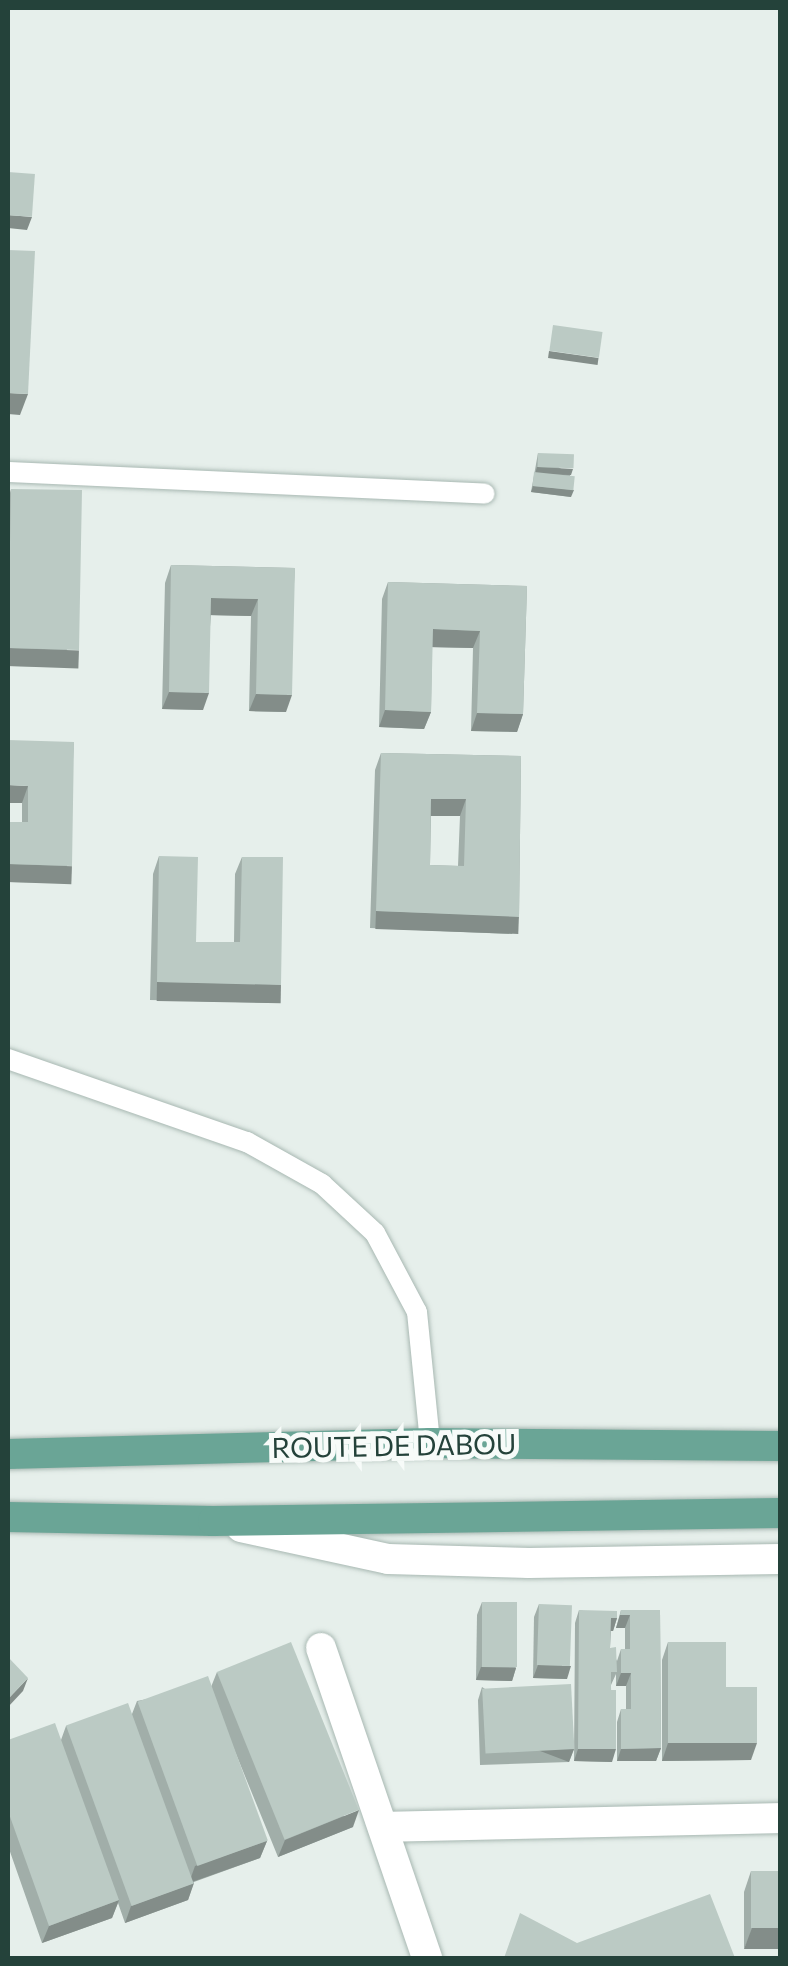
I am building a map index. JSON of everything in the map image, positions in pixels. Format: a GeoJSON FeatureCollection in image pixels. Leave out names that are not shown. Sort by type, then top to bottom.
{"type":"FeatureCollection","features":[{"type":"Feature","properties":{"kind":"main road","name":"ROUTE DE DABOU"},"geometry":{"type":"LineString","coordinates":[[8,1454],[430,1442],[780,1446]]}},
{"type":"Feature","properties":{"kind":"main road"},"geometry":{"type":"LineString","coordinates":[[8,1517],[213,1521],[780,1513]]}},
{"type":"Feature","properties":{"kind":"street"},"geometry":{"type":"LineString","coordinates":[[213,1521],[388,1558],[530,1563],[780,1559]]}},
{"type":"Feature","properties":{"kind":"street"},"geometry":{"type":"LineString","coordinates":[[322,1648],[427,1958]]}},
{"type":"Feature","properties":{"kind":"street"},"geometry":{"type":"LineString","coordinates":[[383,1827],[780,1818]]}},
{"type":"Feature","properties":{"kind":"lane"},"geometry":{"type":"LineString","coordinates":[[8,472],[484,494]]}},
{"type":"Feature","properties":{"kind":"lane"},"geometry":{"type":"LineString","coordinates":[[8,1059],[247,1142],[322,1184],[375,1233],[418,1312],[430,1442]]}},
{"type":"Feature","properties":{"kind":"building"},"geometry":{"type":"Polygon","coordinates":[[[8,172],[35,174],[32,217],[8,215],[8,172]]]}},
{"type":"Feature","properties":{"kind":"building"},"geometry":{"type":"Polygon","coordinates":[[[8,250],[35,251],[28,394],[8,393],[8,250]]]}},
{"type":"Feature","properties":{"kind":"building"},"geometry":{"type":"Polygon","coordinates":[[[553,325],[603,332],[599,358],[549,351],[553,325]]]}},
{"type":"Feature","properties":{"kind":"building"},"geometry":{"type":"Polygon","coordinates":[[[538,453],[574,454],[573,468],[538,467],[538,453]]]}},
{"type":"Feature","properties":{"kind":"building"},"geometry":{"type":"Polygon","coordinates":[[[534,472],[575,476],[573,490],[533,486],[534,472]]]}},
{"type":"Feature","properties":{"kind":"building"},"geometry":{"type":"Polygon","coordinates":[[[11,489],[82,490],[79,650],[8,648],[11,489]]]}},
{"type":"Feature","properties":{"kind":"building"},"geometry":{"type":"Polygon","coordinates":[[[171,565],[295,568],[292,695],[256,694],[258,599],[211,598],[209,693],[169,692],[171,565]]]}},
{"type":"Feature","properties":{"kind":"building"},"geometry":{"type":"Polygon","coordinates":[[[388,582],[527,586],[523,714],[477,713],[480,631],[433,629],[431,712],[385,710],[388,582]]]}},
{"type":"Feature","properties":{"kind":"building"},"geometry":{"type":"Polygon","coordinates":[[[8,740],[74,742],[72,866],[8,864],[8,822],[28,822],[28,786],[8,785],[8,740]]]}},
{"type":"Feature","properties":{"kind":"building"},"geometry":{"type":"Polygon","coordinates":[[[381,753],[521,756],[519,917],[376,911],[381,753]],[[431,799],[430,865],[464,866],[466,799],[431,799]]]}},
{"type":"Feature","properties":{"kind":"building"},"geometry":{"type":"Polygon","coordinates":[[[159,856],[198,857],[196,942],[240,942],[242,857],[283,857],[281,985],[157,982],[159,856]]]}},
{"type":"Feature","properties":{"kind":"building"},"geometry":{"type":"Polygon","coordinates":[[[482,1602],[517,1602],[517,1667],[482,1667],[482,1602]]]}},
{"type":"Feature","properties":{"kind":"building"},"geometry":{"type":"Polygon","coordinates":[[[539,1604],[572,1605],[570,1666],[537,1665],[539,1604]]]}},
{"type":"Feature","properties":{"kind":"building"},"geometry":{"type":"Polygon","coordinates":[[[579,1610],[617,1611],[617,1618],[611,1618],[610,1648],[616,1647],[617,1672],[611,1672],[611,1690],[616,1690],[616,1749],[578,1749],[579,1610]]]}},
{"type":"Feature","properties":{"kind":"building"},"geometry":{"type":"Polygon","coordinates":[[[621,1610],[660,1610],[661,1748],[621,1749],[621,1709],[631,1709],[631,1673],[621,1673],[621,1649],[630,1649],[630,1615],[620,1615],[621,1610]]]}},
{"type":"Feature","properties":{"kind":"building"},"geometry":{"type":"Polygon","coordinates":[[[291,1642],[359,1810],[285,1840],[217,1672],[291,1642]]]}},
{"type":"Feature","properties":{"kind":"building"},"geometry":{"type":"Polygon","coordinates":[[[668,1642],[726,1642],[726,1687],[757,1687],[757,1743],[668,1743],[668,1642]]]}},
{"type":"Feature","properties":{"kind":"building"},"geometry":{"type":"Polygon","coordinates":[[[8,1657],[28,1678],[8,1699],[8,1657]]]}},
{"type":"Feature","properties":{"kind":"building"},"geometry":{"type":"Polygon","coordinates":[[[208,1676],[268,1840],[197,1866],[138,1702],[208,1676]]]}},
{"type":"Feature","properties":{"kind":"building"},"geometry":{"type":"Polygon","coordinates":[[[571,1684],[574,1749],[486,1754],[482,1689],[571,1684]]]}},
{"type":"Feature","properties":{"kind":"building"},"geometry":{"type":"Polygon","coordinates":[[[128,1703],[194,1883],[132,1906],[66,1726],[128,1703]]]}},
{"type":"Feature","properties":{"kind":"building"},"geometry":{"type":"Polygon","coordinates":[[[55,1723],[119,1900],[49,1926],[8,1811],[8,1740],[55,1723]]]}},
{"type":"Feature","properties":{"kind":"building"},"geometry":{"type":"Polygon","coordinates":[[[751,1871],[780,1871],[780,1928],[751,1928],[751,1871]]]}},
{"type":"Feature","properties":{"kind":"building"},"geometry":{"type":"Polygon","coordinates":[[[710,1894],[735,1958],[504,1958],[520,1913],[577,1943],[710,1894]]]}}]}
